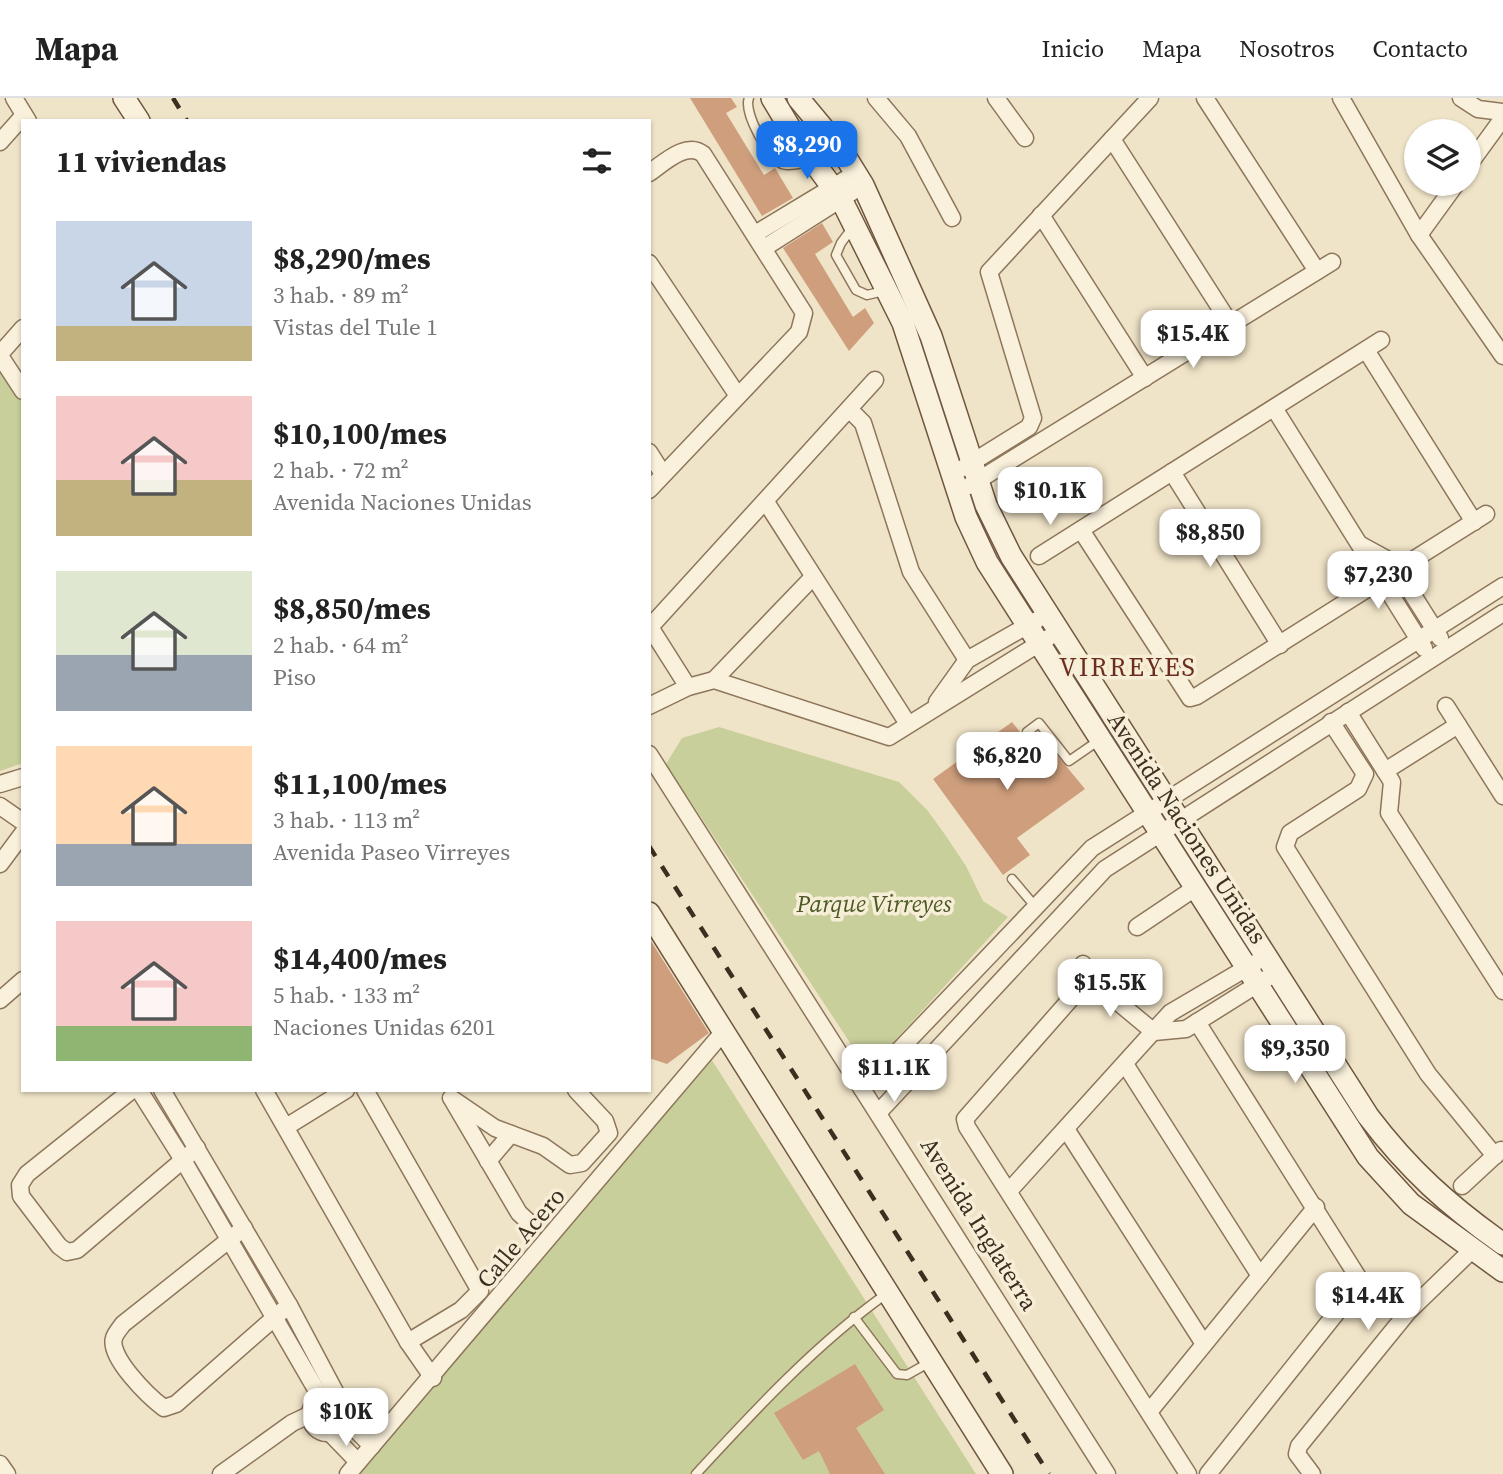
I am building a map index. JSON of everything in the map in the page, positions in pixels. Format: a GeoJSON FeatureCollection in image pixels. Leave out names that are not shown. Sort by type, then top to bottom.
{"type":"FeatureCollection","features":[{"type":"Feature","properties":{"kind":"street"},"geometry":{"type":"LineString","coordinates":[[14,98],[26,118]]}},
{"type":"Feature","properties":{"kind":"street"},"geometry":{"type":"LineString","coordinates":[[124,98],[125,119]]}},
{"type":"Feature","properties":{"kind":"street"},"geometry":{"type":"LineString","coordinates":[[124,98],[138,119]]}},
{"type":"Feature","properties":{"kind":"street","name":"Avenida Naciones Unidas"},"geometry":{"type":"LineString","coordinates":[[772,98],[796,138],[837,193],[887,290],[913,319],[955,483],[987,562],[1368,1157],[1430,1220],[1503,1271]]}},
{"type":"Feature","properties":{"kind":"street","name":"Avenida Naciones Unidas"},"geometry":{"type":"LineString","coordinates":[[797,98],[859,179],[976,473],[994,526],[1053,622],[1368,1116],[1395,1152],[1444,1201],[1503,1244]]}},
{"type":"Feature","properties":{"kind":"street"},"geometry":{"type":"LineString","coordinates":[[876,98],[908,136],[952,218]]}},
{"type":"Feature","properties":{"kind":"street"},"geometry":{"type":"LineString","coordinates":[[996,98],[1025,138]]}},
{"type":"Feature","properties":{"kind":"street"},"geometry":{"type":"LineString","coordinates":[[976,473],[1028,427],[1033,418],[989,272],[1150,98]]}},
{"type":"Feature","properties":{"kind":"street"},"geometry":{"type":"LineString","coordinates":[[1205,98],[1317,271]]}},
{"type":"Feature","properties":{"kind":"street"},"geometry":{"type":"LineString","coordinates":[[1341,98],[1419,235],[1500,344]]}},
{"type":"Feature","properties":{"kind":"street"},"geometry":{"type":"LineString","coordinates":[[1461,98],[1478,109],[1503,112]]}},
{"type":"Feature","properties":{"kind":"street"},"geometry":{"type":"LineString","coordinates":[[1481,148],[1503,118]]}},
{"type":"Feature","properties":{"kind":"street"},"geometry":{"type":"LineString","coordinates":[[0,142],[21,123]]}},
{"type":"Feature","properties":{"kind":"street"},"geometry":{"type":"LineString","coordinates":[[1112,139],[1231,325]]}},
{"type":"Feature","properties":{"kind":"street"},"geometry":{"type":"LineString","coordinates":[[651,172],[688,148],[696,148],[703,154],[804,313],[799,331],[651,488]]}},
{"type":"Feature","properties":{"kind":"street"},"geometry":{"type":"LineString","coordinates":[[759,241],[859,179]]}},
{"type":"Feature","properties":{"kind":"street"},"geometry":{"type":"LineString","coordinates":[[1419,235],[1447,196]]}},
{"type":"Feature","properties":{"kind":"street"},"geometry":{"type":"LineString","coordinates":[[1041,215],[1145,378]]}},
{"type":"Feature","properties":{"kind":"street"},"geometry":{"type":"LineString","coordinates":[[955,483],[1145,378],[1332,262]]}},
{"type":"Feature","properties":{"kind":"street"},"geometry":{"type":"LineString","coordinates":[[651,266],[738,396]]}},
{"type":"Feature","properties":{"kind":"street"},"geometry":{"type":"LineString","coordinates":[[21,330],[0,355],[21,388]]}},
{"type":"Feature","properties":{"kind":"street"},"geometry":{"type":"LineString","coordinates":[[1039,556],[1381,340]]}},
{"type":"Feature","properties":{"kind":"street"},"geometry":{"type":"LineString","coordinates":[[1081,530],[1190,698],[1198,696],[1382,582],[1480,518],[1366,350]]}},
{"type":"Feature","properties":{"kind":"street"},"geometry":{"type":"LineString","coordinates":[[651,626],[875,380]]}},
{"type":"Feature","properties":{"kind":"street"},"geometry":{"type":"LineString","coordinates":[[1273,408],[1432,659]]}},
{"type":"Feature","properties":{"kind":"street"},"geometry":{"type":"LineString","coordinates":[[849,409],[863,423],[911,572],[967,660]]}},
{"type":"Feature","properties":{"kind":"street"},"geometry":{"type":"LineString","coordinates":[[651,455],[663,474]]}},
{"type":"Feature","properties":{"kind":"street"},"geometry":{"type":"LineString","coordinates":[[1172,472],[1280,645]]}},
{"type":"Feature","properties":{"kind":"street"},"geometry":{"type":"LineString","coordinates":[[766,502],[908,724]]}},
{"type":"Feature","properties":{"kind":"street"},"geometry":{"type":"LineString","coordinates":[[1361,545],[1392,562],[1447,649]]}},
{"type":"Feature","properties":{"kind":"street"},"geometry":{"type":"LineString","coordinates":[[651,705],[688,687],[714,680],[813,577]]}},
{"type":"Feature","properties":{"kind":"street"},"geometry":{"type":"LineString","coordinates":[[862,1089],[1034,905],[1092,848],[1503,586]]}},
{"type":"Feature","properties":{"kind":"street"},"geometry":{"type":"LineString","coordinates":[[878,1113],[1088,884],[1159,832],[1503,613]]}},
{"type":"Feature","properties":{"kind":"street"},"geometry":{"type":"LineString","coordinates":[[714,680],[889,737],[1053,622]]}},
{"type":"Feature","properties":{"kind":"street"},"geometry":{"type":"LineString","coordinates":[[651,629],[688,687]]}},
{"type":"Feature","properties":{"kind":"street"},"geometry":{"type":"LineString","coordinates":[[931,710],[967,660],[1033,634]]}},
{"type":"Feature","properties":{"kind":"street"},"geometry":{"type":"LineString","coordinates":[[1446,706],[1503,796]]}},
{"type":"Feature","properties":{"kind":"street"},"geometry":{"type":"LineString","coordinates":[[1339,718],[1353,744],[1354,758],[1365,774],[1364,782],[1358,789],[1290,833],[1285,847],[1428,1074],[1499,1152],[1462,1186]]}},
{"type":"Feature","properties":{"kind":"street"},"geometry":{"type":"LineString","coordinates":[[1339,718],[1392,782],[1389,813],[1503,992]]}},
{"type":"Feature","properties":{"kind":"street"},"geometry":{"type":"LineString","coordinates":[[1385,771],[1458,725]]}},
{"type":"Feature","properties":{"kind":"street","name":"Avenida Inglaterra"},"geometry":{"type":"LineString","coordinates":[[651,757],[1107,1474]]}},
{"type":"Feature","properties":{"kind":"street"},"geometry":{"type":"LineString","coordinates":[[0,784],[21,777]]}},
{"type":"Feature","properties":{"kind":"street"},"geometry":{"type":"LineString","coordinates":[[0,806],[21,821]]}},
{"type":"Feature","properties":{"kind":"street"},"geometry":{"type":"LineString","coordinates":[[0,864],[21,836]]}},
{"type":"Feature","properties":{"kind":"street"},"geometry":{"type":"LineString","coordinates":[[1137,927],[1195,888]]}},
{"type":"Feature","properties":{"kind":"street"},"geometry":{"type":"LineString","coordinates":[[651,916],[1002,1474]]}},
{"type":"Feature","properties":{"kind":"street"},"geometry":{"type":"LineString","coordinates":[[989,953],[1009,971]]}},
{"type":"Feature","properties":{"kind":"street"},"geometry":{"type":"LineString","coordinates":[[1188,1474],[967,1127],[965,1119],[1086,971],[1154,1032],[1186,1029],[1271,964]]}},
{"type":"Feature","properties":{"kind":"street"},"geometry":{"type":"LineString","coordinates":[[1009,1191],[1170,1013],[1251,977]]}},
{"type":"Feature","properties":{"kind":"street"},"geometry":{"type":"LineString","coordinates":[[0,1000],[21,982]]}},
{"type":"Feature","properties":{"kind":"street"},"geometry":{"type":"LineString","coordinates":[[1197,1022],[1361,1282],[1208,1474]]}},
{"type":"Feature","properties":{"kind":"street","name":"Calle Acero"},"geometry":{"type":"LineString","coordinates":[[353,1468],[433,1378],[725,1030]]}},
{"type":"Feature","properties":{"kind":"street"},"geometry":{"type":"LineString","coordinates":[[1125,1065],[1260,1276]]}},
{"type":"Feature","properties":{"kind":"street"},"geometry":{"type":"LineString","coordinates":[[130,1092],[27,1174],[20,1185],[21,1196],[67,1252],[77,1250],[197,1148]]}},
{"type":"Feature","properties":{"kind":"street"},"geometry":{"type":"LineString","coordinates":[[140,1092],[183,1160],[321,1398]]}},
{"type":"Feature","properties":{"kind":"street"},"geometry":{"type":"LineString","coordinates":[[163,1092],[289,1305],[345,1409],[346,1420],[340,1429],[329,1432]]}},
{"type":"Feature","properties":{"kind":"street"},"geometry":{"type":"LineString","coordinates":[[265,1092],[408,1342],[433,1378]]}},
{"type":"Feature","properties":{"kind":"street"},"geometry":{"type":"LineString","coordinates":[[286,1127],[343,1092]]}},
{"type":"Feature","properties":{"kind":"street"},"geometry":{"type":"LineString","coordinates":[[366,1092],[480,1292],[461,1310],[408,1342]]}},
{"type":"Feature","properties":{"kind":"street"},"geometry":{"type":"LineString","coordinates":[[448,1094],[495,1128],[543,1146],[570,1165],[582,1163],[609,1133],[606,1121],[578,1092]]}},
{"type":"Feature","properties":{"kind":"street"},"geometry":{"type":"LineString","coordinates":[[448,1094],[519,1213],[534,1227]]}},
{"type":"Feature","properties":{"kind":"street"},"geometry":{"type":"LineString","coordinates":[[1066,1129],[1204,1345]]}},
{"type":"Feature","properties":{"kind":"street"},"geometry":{"type":"LineString","coordinates":[[488,1161],[512,1134]]}},
{"type":"Feature","properties":{"kind":"street"},"geometry":{"type":"LineString","coordinates":[[1430,1220],[1444,1201]]}},
{"type":"Feature","properties":{"kind":"street"},"geometry":{"type":"LineString","coordinates":[[1149,1412],[1316,1207]]}},
{"type":"Feature","properties":{"kind":"street"},"geometry":{"type":"LineString","coordinates":[[244,1228],[123,1324],[114,1338],[114,1353],[152,1399],[164,1408],[176,1404],[289,1305]]}},
{"type":"Feature","properties":{"kind":"street"},"geometry":{"type":"LineString","coordinates":[[1312,1474],[1297,1454],[1299,1446],[1408,1312],[1472,1250]]}},
{"type":"Feature","properties":{"kind":"street"},"geometry":{"type":"LineString","coordinates":[[340,1401],[331,1397],[321,1398],[313,1405],[311,1414],[316,1427],[329,1432],[353,1468]]}},
{"type":"Feature","properties":{"kind":"street"},"geometry":{"type":"LineString","coordinates":[[221,1474],[292,1423],[311,1414]]}},
{"type":"Feature","properties":{"kind":"street"},"geometry":{"type":"LineString","coordinates":[[346,1420],[372,1446]]}},
{"type":"Feature","properties":{"kind":"lane"},"geometry":{"type":"LineString","coordinates":[[750,98],[747,110],[752,123],[778,161],[786,165],[816,162]]}},
{"type":"Feature","properties":{"kind":"lane"},"geometry":{"type":"LineString","coordinates":[[855,225],[841,243],[836,255],[856,290],[867,295],[887,290]]}},
{"type":"Feature","properties":{"kind":"lane"},"geometry":{"type":"LineString","coordinates":[[1027,732],[1039,723],[1069,761],[1100,740]]}},
{"type":"Feature","properties":{"kind":"lane"},"geometry":{"type":"LineString","coordinates":[[1012,879],[1034,905]]}},
{"type":"Feature","properties":{"kind":"lane"},"geometry":{"type":"LineString","coordinates":[[696,1474],[762,1403],[854,1317],[889,1292]]}},
{"type":"Feature","properties":{"kind":"lane"},"geometry":{"type":"LineString","coordinates":[[854,1317],[897,1374],[907,1376],[933,1361]]}},
{"type":"Feature","properties":{"kind":"green space"},"geometry":{"type":"Polygon","coordinates":[[[0,372],[8,373],[21,389],[21,764],[0,771],[0,372]]]}},
{"type":"Feature","properties":{"kind":"green space","name":"Parque Virreyes"},"geometry":{"type":"Polygon","coordinates":[[[719,727],[899,782],[928,811],[946,836],[966,866],[983,901],[1008,917],[868,1070],[666,764],[682,738],[719,727]]]}},
{"type":"Feature","properties":{"kind":"green space"},"geometry":{"type":"Polygon","coordinates":[[[710,1057],[976,1474],[356,1474],[710,1057]]]}},
{"type":"Feature","properties":{"kind":"building"},"geometry":{"type":"Polygon","coordinates":[[[690,98],[731,98],[737,107],[726,113],[764,175],[775,168],[793,198],[762,216],[690,98]]]}},
{"type":"Feature","properties":{"kind":"building"},"geometry":{"type":"Polygon","coordinates":[[[822,223],[833,242],[815,254],[853,317],[865,308],[874,323],[849,351],[783,248],[822,223]]]}},
{"type":"Feature","properties":{"kind":"building"},"geometry":{"type":"Polygon","coordinates":[[[1012,722],[1032,747],[1043,738],[1085,789],[1017,838],[1030,855],[1003,875],[933,779],[1012,722]]]}},
{"type":"Feature","properties":{"kind":"building"},"geometry":{"type":"Polygon","coordinates":[[[651,941],[709,1033],[667,1064],[651,1059],[651,941]]]}},
{"type":"Feature","properties":{"kind":"building"},"geometry":{"type":"Polygon","coordinates":[[[855,1364],[884,1410],[856,1428],[885,1474],[830,1474],[819,1451],[803,1460],[774,1413],[855,1364]]]}},
{"type":"Feature","properties":{"kind":"railway"},"geometry":{"type":"LineString","coordinates":[[173,98],[186,119]]}},
{"type":"Feature","properties":{"kind":"railway"},"geometry":{"type":"LineString","coordinates":[[651,849],[1049,1474]]}},
{"type":"Feature","properties":{"kind":"district","name":"VIRREYES"},"geometry":{"type":"Point","coordinates":[1128,667]}}]}
